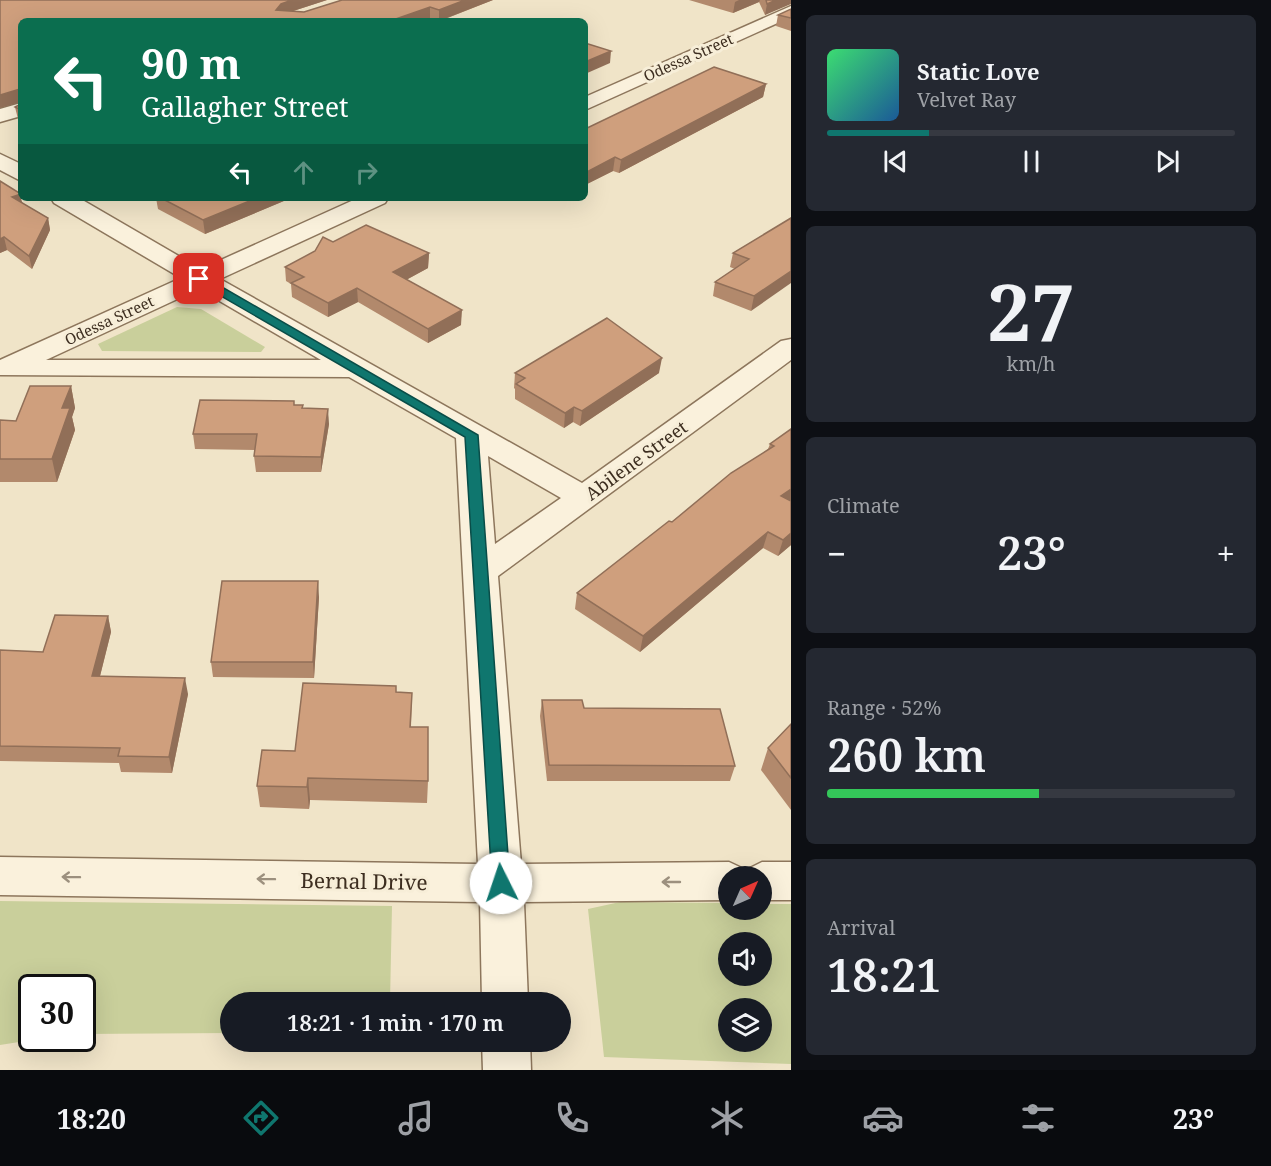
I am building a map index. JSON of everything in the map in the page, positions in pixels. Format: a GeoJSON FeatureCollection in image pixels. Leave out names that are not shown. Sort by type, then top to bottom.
{"type":"FeatureCollection","features":[{"type":"Feature","properties":{"kind":"street","name":"Odessa Street"},"geometry":{"type":"LineString","coordinates":[[588,103],[791,11]]}},
{"type":"Feature","properties":{"kind":"street"},"geometry":{"type":"LineString","coordinates":[[0,116],[18,110]]}},
{"type":"Feature","properties":{"kind":"street"},"geometry":{"type":"LineString","coordinates":[[0,161],[18,172]]}},
{"type":"Feature","properties":{"kind":"street"},"geometry":{"type":"LineString","coordinates":[[67,201],[355,369],[583,497]]}},
{"type":"Feature","properties":{"kind":"street","name":"Odessa Street"},"geometry":{"type":"LineString","coordinates":[[2,368],[370,201]]}},
{"type":"Feature","properties":{"kind":"street","name":"Abilene Street"},"geometry":{"type":"LineString","coordinates":[[480,572],[791,347]]}},
{"type":"Feature","properties":{"kind":"street","name":"Odessa Street"},"geometry":{"type":"LineString","coordinates":[[2,368],[355,369]]}},
{"type":"Feature","properties":{"kind":"street"},"geometry":{"type":"LineString","coordinates":[[471,435],[501,883],[505,992]]}},
{"type":"Feature","properties":{"kind":"street","name":"Bernal Drive"},"geometry":{"type":"LineString","coordinates":[[0,876],[501,883],[718,881]]}},
{"type":"Feature","properties":{"kind":"street"},"geometry":{"type":"LineString","coordinates":[[772,881],[791,881]]}},
{"type":"Feature","properties":{"kind":"street"},"geometry":{"type":"LineString","coordinates":[[506,1052],[507,1070]]}},
{"type":"Feature","properties":{"kind":"green space"},"geometry":{"type":"Polygon","coordinates":[[[177,307],[201,309],[265,347],[261,352],[102,351],[98,344],[177,307]]]}},
{"type":"Feature","properties":{"kind":"green space"},"geometry":{"type":"Polygon","coordinates":[[[0,901],[392,906],[390,992],[220,992],[220,1033],[96,1034],[96,974],[18,974],[18,1042],[0,1045],[0,901]]]}},
{"type":"Feature","properties":{"kind":"green space"},"geometry":{"type":"Polygon","coordinates":[[[620,902],[718,903],[718,920],[772,920],[772,904],[791,904],[791,1064],[604,1057],[588,909],[620,902]]]}},
{"type":"Feature","properties":{"kind":"building"},"geometry":{"type":"Polygon","coordinates":[[[0,0],[292,0],[281,4],[276,10],[304,12],[342,0],[465,0],[439,10],[430,7],[399,18],[18,18],[18,90],[0,95],[0,0]]]}},
{"type":"Feature","properties":{"kind":"building"},"geometry":{"type":"Polygon","coordinates":[[[791,9],[791,18],[778,15],[791,9]]]}},
{"type":"Feature","properties":{"kind":"building"},"geometry":{"type":"Polygon","coordinates":[[[588,44],[611,51],[588,61],[588,44]]]}},
{"type":"Feature","properties":{"kind":"building"},"geometry":{"type":"Polygon","coordinates":[[[714,67],[766,84],[621,160],[615,157],[588,171],[588,128],[714,67]]]}},
{"type":"Feature","properties":{"kind":"building"},"geometry":{"type":"Polygon","coordinates":[[[0,181],[18,192],[18,195],[12,197],[48,218],[29,256],[4,237],[0,239],[0,181]]]}},
{"type":"Feature","properties":{"kind":"building"},"geometry":{"type":"Polygon","coordinates":[[[167,201],[250,201],[203,220],[167,201]]]}},
{"type":"Feature","properties":{"kind":"building"},"geometry":{"type":"Polygon","coordinates":[[[791,218],[791,271],[754,296],[715,282],[749,259],[733,253],[791,218]]]}},
{"type":"Feature","properties":{"kind":"building"},"geometry":{"type":"Polygon","coordinates":[[[366,225],[429,253],[393,272],[462,310],[428,329],[357,288],[328,303],[291,283],[304,277],[285,267],[315,251],[323,237],[333,242],[366,225]]]}},
{"type":"Feature","properties":{"kind":"building"},"geometry":{"type":"Polygon","coordinates":[[[607,318],[662,358],[582,411],[574,407],[565,413],[516,384],[525,378],[515,373],[607,318]]]}},
{"type":"Feature","properties":{"kind":"building"},"geometry":{"type":"Polygon","coordinates":[[[30,386],[71,386],[62,408],[70,408],[52,459],[0,459],[0,420],[16,421],[30,386]]]}},
{"type":"Feature","properties":{"kind":"building"},"geometry":{"type":"Polygon","coordinates":[[[200,400],[294,401],[294,405],[303,405],[302,408],[328,409],[321,457],[254,456],[257,434],[193,434],[200,400]]]}},
{"type":"Feature","properties":{"kind":"building"},"geometry":{"type":"Polygon","coordinates":[[[791,429],[791,489],[781,496],[791,501],[791,533],[783,540],[768,532],[643,636],[577,593],[669,521],[672,522],[731,473],[774,446],[770,444],[791,429]]]}},
{"type":"Feature","properties":{"kind":"building"},"geometry":{"type":"Polygon","coordinates":[[[222,581],[318,581],[313,662],[211,662],[222,581]]]}},
{"type":"Feature","properties":{"kind":"building"},"geometry":{"type":"Polygon","coordinates":[[[55,615],[108,616],[92,676],[185,678],[169,757],[118,756],[120,748],[0,746],[0,650],[43,652],[55,615]]]}},
{"type":"Feature","properties":{"kind":"building"},"geometry":{"type":"Polygon","coordinates":[[[303,683],[396,686],[396,692],[412,693],[410,727],[428,727],[428,781],[308,778],[307,787],[257,786],[262,750],[295,751],[303,683]]]}},
{"type":"Feature","properties":{"kind":"building"},"geometry":{"type":"Polygon","coordinates":[[[542,700],[582,700],[584,708],[720,709],[735,766],[549,765],[542,700]]]}},
{"type":"Feature","properties":{"kind":"building"},"geometry":{"type":"Polygon","coordinates":[[[791,724],[791,778],[768,748],[791,724]]]}},
{"type":"Feature","properties":{"kind":"route"},"geometry":{"type":"LineString","coordinates":[[199,279],[471,435],[501,883]]}}]}
